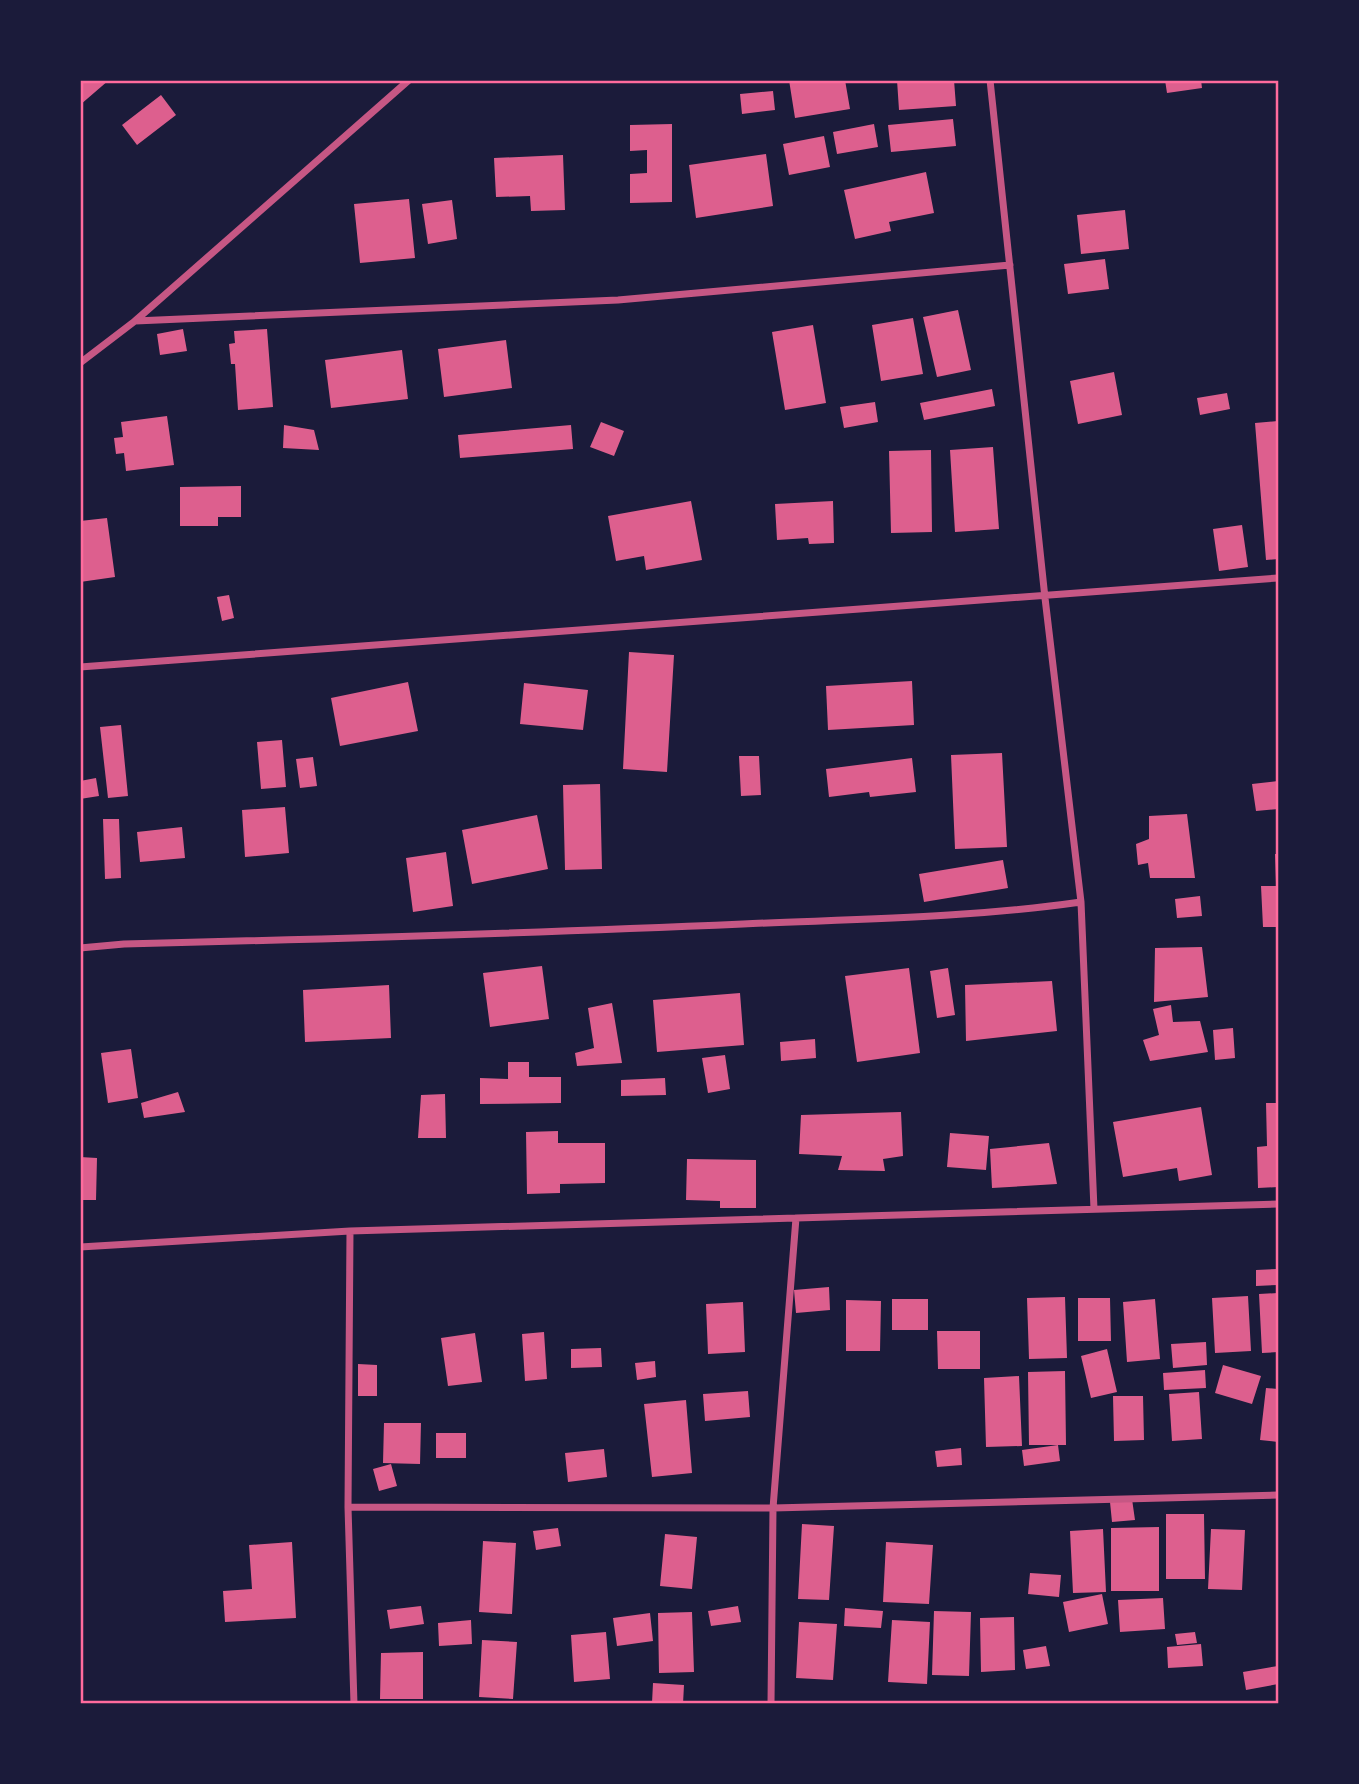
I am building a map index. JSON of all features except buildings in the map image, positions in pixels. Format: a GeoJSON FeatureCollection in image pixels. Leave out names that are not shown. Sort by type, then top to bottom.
{"type":"FeatureCollection","features":[{"type":"Feature","properties":{"kind":"street"},"geometry":{"type":"LineString","coordinates":[[80,363],[135,321],[409,80]]}},
{"type":"Feature","properties":{"kind":"street"},"geometry":{"type":"LineString","coordinates":[[990,80],[1045,598],[1081,902],[1094,1209]]}},
{"type":"Feature","properties":{"kind":"street"},"geometry":{"type":"LineString","coordinates":[[135,321],[618,300],[1010,265]]}},
{"type":"Feature","properties":{"kind":"street"},"geometry":{"type":"LineString","coordinates":[[80,667],[1279,579]]}},
{"type":"Feature","properties":{"kind":"street"},"geometry":{"type":"LineString","coordinates":[[80,948],[124,944],[767,923],[1026,910],[1081,902]]}},
{"type":"Feature","properties":{"kind":"street"},"geometry":{"type":"LineString","coordinates":[[80,1247],[350,1231],[1279,1204]]}},
{"type":"Feature","properties":{"kind":"street"},"geometry":{"type":"LineString","coordinates":[[771,1703],[773,1508],[796,1218]]}},
{"type":"Feature","properties":{"kind":"street"},"geometry":{"type":"LineString","coordinates":[[350,1231],[348,1507],[354,1703]]}},
{"type":"Feature","properties":{"kind":"street"},"geometry":{"type":"LineString","coordinates":[[348,1507],[773,1508],[1279,1495]]}}]}
